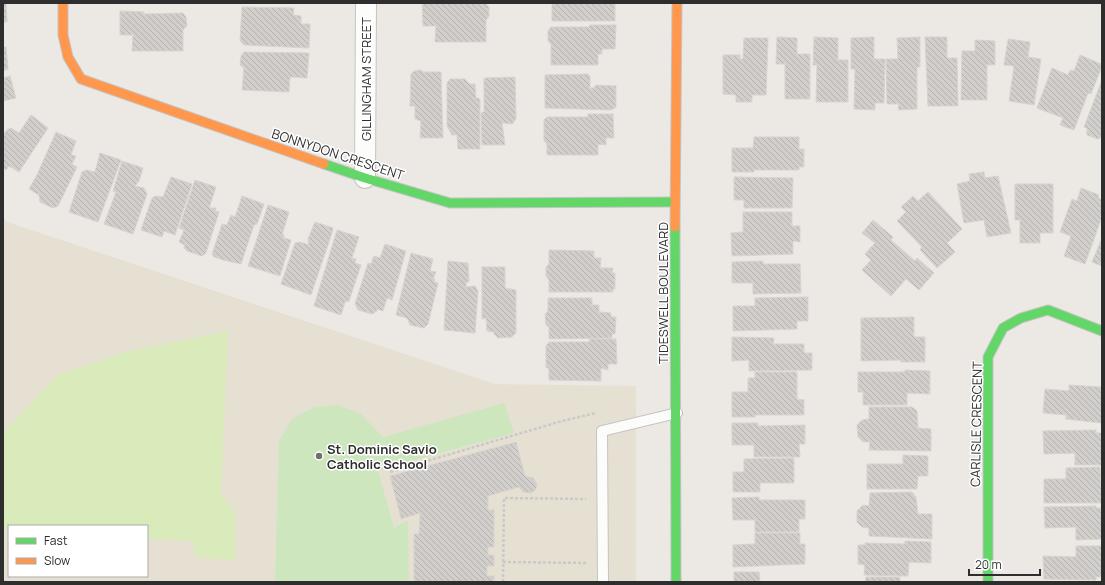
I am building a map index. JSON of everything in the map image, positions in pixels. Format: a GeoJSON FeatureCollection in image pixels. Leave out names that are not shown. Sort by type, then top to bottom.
{"type":"FeatureCollection","features":[{"type":"Feature","properties":{"kind":"street","name":"BONNYDON CRESCENT"},"geometry":{"type":"LineString","coordinates":[[63,3],[63,35],[68,57],[81,79],[365,178],[450,203],[675,202]]}},
{"type":"Feature","properties":{"kind":"street","name":"GILLINGHAM STREET"},"geometry":{"type":"LineString","coordinates":[[365,178],[366,3]]}},
{"type":"Feature","properties":{"kind":"street","name":"TIDESWELL BOULEVARD"},"geometry":{"type":"LineString","coordinates":[[676,582],[677,413],[675,202],[678,3]]}},
{"type":"Feature","properties":{"kind":"street","name":"CARLISLE CRESCENT"},"geometry":{"type":"LineString","coordinates":[[988,582],[988,357],[1003,328],[1021,318],[1048,310],[1102,331]]}},
{"type":"Feature","properties":{"kind":"lane"},"geometry":{"type":"LineString","coordinates":[[603,582],[602,431],[677,413]]}},
{"type":"Feature","properties":{"kind":"path"},"geometry":{"type":"LineString","coordinates":[[390,472],[562,421],[598,412]]}},
{"type":"Feature","properties":{"kind":"path"},"geometry":{"type":"LineString","coordinates":[[503,582],[504,498],[603,499]]}},
{"type":"Feature","properties":{"kind":"path"},"geometry":{"type":"LineString","coordinates":[[503,562],[603,564]]}},
{"type":"Feature","properties":{"kind":"shaded area","name":"St. Dominic Savio Catholic School"},"geometry":{"type":"Polygon","coordinates":[[[3,217],[7,222],[495,384],[636,386],[636,582],[3,582],[3,217]]]}},
{"type":"Feature","properties":{"kind":"green space"},"geometry":{"type":"Polygon","coordinates":[[[228,331],[221,494],[235,512],[235,560],[195,557],[193,541],[148,539],[148,525],[8,525],[8,530],[3,530],[3,433],[58,375],[125,352],[228,331]]]}},
{"type":"Feature","properties":{"kind":"green space"},"geometry":{"type":"Polygon","coordinates":[[[504,403],[514,433],[378,470],[394,528],[408,520],[409,582],[275,582],[279,441],[292,419],[314,407],[338,405],[361,414],[383,437],[504,403]]]}},
{"type":"Feature","properties":{"kind":"building"},"geometry":{"type":"Polygon","coordinates":[[[3,3],[6,3],[7,22],[3,22],[3,3]]]}},
{"type":"Feature","properties":{"kind":"building"},"geometry":{"type":"Polygon","coordinates":[[[422,3],[485,3],[489,7],[489,16],[486,20],[486,42],[435,42],[436,26],[423,26],[422,3]]]}},
{"type":"Feature","properties":{"kind":"building"},"geometry":{"type":"Polygon","coordinates":[[[552,3],[615,3],[615,21],[552,21],[552,3]]]}},
{"type":"Feature","properties":{"kind":"building"},"geometry":{"type":"Polygon","coordinates":[[[242,7],[294,8],[293,15],[301,16],[301,24],[310,24],[309,48],[244,45],[240,41],[242,7]]]}},
{"type":"Feature","properties":{"kind":"building"},"geometry":{"type":"Polygon","coordinates":[[[120,11],[144,12],[144,14],[183,13],[186,17],[187,26],[183,30],[183,51],[132,51],[133,35],[120,35],[120,11]]]}},
{"type":"Feature","properties":{"kind":"building"},"geometry":{"type":"Polygon","coordinates":[[[590,25],[616,25],[615,49],[602,49],[602,54],[598,54],[598,65],[551,65],[551,44],[548,41],[548,31],[551,27],[589,27],[590,25]]]}},
{"type":"Feature","properties":{"kind":"building"},"geometry":{"type":"Polygon","coordinates":[[[777,37],[797,38],[797,54],[810,54],[810,99],[785,99],[785,64],[776,64],[777,37]]]}},
{"type":"Feature","properties":{"kind":"building"},"geometry":{"type":"Polygon","coordinates":[[[814,37],[838,38],[838,60],[848,60],[848,102],[816,102],[817,65],[813,65],[814,37]]]}},
{"type":"Feature","properties":{"kind":"building"},"geometry":{"type":"Polygon","coordinates":[[[874,37],[874,59],[885,59],[884,103],[875,103],[875,110],[854,109],[855,69],[851,69],[851,38],[874,37]]]}},
{"type":"Feature","properties":{"kind":"building"},"geometry":{"type":"Polygon","coordinates":[[[920,37],[920,67],[917,67],[917,109],[898,110],[899,104],[887,104],[886,59],[898,59],[897,38],[920,37]]]}},
{"type":"Feature","properties":{"kind":"building"},"geometry":{"type":"Polygon","coordinates":[[[925,37],[947,37],[947,58],[957,58],[958,106],[928,106],[925,37]]]}},
{"type":"Feature","properties":{"kind":"building"},"geometry":{"type":"Polygon","coordinates":[[[744,38],[768,38],[766,95],[752,95],[752,102],[736,102],[736,95],[723,94],[723,55],[740,55],[740,59],[743,59],[744,38]]]}},
{"type":"Feature","properties":{"kind":"building"},"geometry":{"type":"Polygon","coordinates":[[[1008,39],[1030,42],[1028,57],[1041,59],[1034,105],[1009,101],[1014,66],[1004,65],[1008,39]]]}},
{"type":"Feature","properties":{"kind":"building"},"geometry":{"type":"Polygon","coordinates":[[[975,40],[995,41],[995,65],[987,65],[987,100],[961,100],[962,51],[975,51],[975,40]]]}},
{"type":"Feature","properties":{"kind":"building"},"geometry":{"type":"Polygon","coordinates":[[[3,47],[6,47],[8,69],[3,71],[3,47]]]}},
{"type":"Feature","properties":{"kind":"building"},"geometry":{"type":"Polygon","coordinates":[[[244,52],[309,53],[307,78],[290,77],[289,92],[242,90],[244,68],[240,65],[241,56],[244,52]]]}},
{"type":"Feature","properties":{"kind":"building"},"geometry":{"type":"Polygon","coordinates":[[[1080,55],[1101,64],[1102,66],[1091,94],[1088,93],[1074,130],[1060,125],[1063,118],[1037,108],[1052,68],[1068,75],[1070,70],[1074,71],[1080,55]]]}},
{"type":"Feature","properties":{"kind":"building"},"geometry":{"type":"Polygon","coordinates":[[[421,70],[423,72],[441,72],[443,138],[420,138],[421,121],[415,119],[415,106],[410,106],[411,74],[414,71],[421,70]]]}},
{"type":"Feature","properties":{"kind":"building"},"geometry":{"type":"Polygon","coordinates":[[[588,74],[590,76],[590,88],[594,88],[596,85],[616,86],[616,107],[611,110],[545,108],[545,75],[588,74]]]}},
{"type":"Feature","properties":{"kind":"building"},"geometry":{"type":"Polygon","coordinates":[[[10,76],[16,98],[3,101],[3,78],[10,76]]]}},
{"type":"Feature","properties":{"kind":"building"},"geometry":{"type":"Polygon","coordinates":[[[515,77],[516,119],[512,124],[502,123],[505,145],[482,145],[481,113],[484,112],[484,78],[515,77]]]}},
{"type":"Feature","properties":{"kind":"building"},"geometry":{"type":"Polygon","coordinates":[[[450,79],[465,79],[469,84],[475,84],[476,98],[480,99],[480,149],[458,149],[457,135],[452,135],[447,126],[447,83],[450,79]]]}},
{"type":"Feature","properties":{"kind":"building"},"geometry":{"type":"Polygon","coordinates":[[[1102,80],[1102,137],[1098,139],[1087,135],[1087,128],[1084,127],[1102,80]]]}},
{"type":"Feature","properties":{"kind":"building"},"geometry":{"type":"Polygon","coordinates":[[[588,114],[613,114],[614,138],[606,138],[606,145],[598,144],[598,155],[547,155],[547,144],[544,141],[544,120],[547,117],[588,117],[588,114]]]}},
{"type":"Feature","properties":{"kind":"building"},"geometry":{"type":"Polygon","coordinates":[[[31,115],[48,128],[19,172],[9,166],[6,170],[3,168],[3,135],[11,128],[19,133],[31,115]]]}},
{"type":"Feature","properties":{"kind":"building"},"geometry":{"type":"Polygon","coordinates":[[[56,132],[76,141],[71,155],[76,156],[72,164],[77,167],[58,206],[53,208],[40,202],[39,195],[29,189],[37,175],[56,132]]]}},
{"type":"Feature","properties":{"kind":"building"},"geometry":{"type":"Polygon","coordinates":[[[754,137],[799,137],[799,149],[804,149],[804,167],[799,167],[799,170],[754,170],[754,172],[732,172],[732,148],[753,148],[754,137]]]}},
{"type":"Feature","properties":{"kind":"building"},"geometry":{"type":"Polygon","coordinates":[[[100,153],[121,160],[98,222],[69,212],[82,172],[86,170],[95,172],[100,153]]]}},
{"type":"Feature","properties":{"kind":"building"},"geometry":{"type":"Polygon","coordinates":[[[122,161],[143,168],[139,181],[135,186],[144,188],[147,194],[133,234],[104,224],[116,192],[113,191],[122,161]]]}},
{"type":"Feature","properties":{"kind":"building"},"geometry":{"type":"Polygon","coordinates":[[[984,172],[985,178],[998,176],[1011,233],[987,237],[984,220],[964,223],[957,184],[970,181],[969,174],[984,172]]]}},
{"type":"Feature","properties":{"kind":"building"},"geometry":{"type":"Polygon","coordinates":[[[171,177],[192,184],[175,235],[164,231],[162,237],[141,230],[152,198],[156,196],[163,197],[171,177]]]}},
{"type":"Feature","properties":{"kind":"building"},"geometry":{"type":"Polygon","coordinates":[[[734,177],[793,178],[792,208],[744,208],[744,200],[734,200],[734,177]]]}},
{"type":"Feature","properties":{"kind":"building"},"geometry":{"type":"Polygon","coordinates":[[[195,180],[216,187],[209,208],[216,208],[215,211],[219,212],[206,253],[202,256],[187,251],[184,248],[185,245],[179,242],[184,230],[179,228],[195,180]]]}},
{"type":"Feature","properties":{"kind":"building"},"geometry":{"type":"Polygon","coordinates":[[[1015,184],[1053,184],[1053,233],[1040,233],[1040,243],[1020,243],[1020,220],[1015,220],[1015,184]]]}},
{"type":"Feature","properties":{"kind":"building"},"geometry":{"type":"Polygon","coordinates":[[[1081,188],[1099,195],[1098,198],[1102,200],[1102,217],[1085,264],[1064,256],[1071,236],[1060,232],[1072,199],[1077,201],[1081,188]]]}},
{"type":"Feature","properties":{"kind":"building"},"geometry":{"type":"Polygon","coordinates":[[[928,192],[962,229],[947,243],[955,252],[937,268],[920,250],[922,247],[897,221],[906,212],[901,207],[913,196],[918,201],[928,192]]]}},
{"type":"Feature","properties":{"kind":"building"},"geometry":{"type":"Polygon","coordinates":[[[242,196],[264,204],[257,224],[254,225],[241,264],[214,257],[212,254],[222,224],[227,225],[231,215],[235,217],[242,196]]]}},
{"type":"Feature","properties":{"kind":"building"},"geometry":{"type":"Polygon","coordinates":[[[268,205],[289,212],[282,235],[284,235],[284,238],[291,240],[280,276],[248,266],[268,205]]]}},
{"type":"Feature","properties":{"kind":"building"},"geometry":{"type":"Polygon","coordinates":[[[743,212],[792,212],[792,226],[800,226],[800,242],[793,241],[793,254],[732,256],[731,233],[743,232],[743,212]]]}},
{"type":"Feature","properties":{"kind":"building"},"geometry":{"type":"Polygon","coordinates":[[[873,220],[893,237],[891,240],[915,261],[917,258],[934,273],[919,290],[906,279],[891,296],[862,270],[871,260],[865,254],[875,243],[862,233],[873,220]]]}},
{"type":"Feature","properties":{"kind":"building"},"geometry":{"type":"Polygon","coordinates":[[[315,222],[333,228],[311,295],[281,284],[295,243],[300,242],[309,245],[308,239],[315,222]]]}},
{"type":"Feature","properties":{"kind":"building"},"geometry":{"type":"Polygon","coordinates":[[[337,230],[359,237],[352,258],[356,259],[355,263],[361,265],[349,301],[345,302],[341,315],[314,306],[337,230]]]}},
{"type":"Feature","properties":{"kind":"building"},"geometry":{"type":"Polygon","coordinates":[[[1102,238],[1102,266],[1092,262],[1102,238]]]}},
{"type":"Feature","properties":{"kind":"building"},"geometry":{"type":"Polygon","coordinates":[[[385,244],[406,251],[392,300],[387,298],[383,311],[377,309],[377,311],[372,314],[358,310],[355,304],[368,263],[371,264],[374,256],[380,258],[385,244]]]}},
{"type":"Feature","properties":{"kind":"building"},"geometry":{"type":"Polygon","coordinates":[[[549,250],[594,251],[594,258],[601,258],[600,268],[613,268],[612,273],[615,273],[615,289],[613,289],[613,292],[549,292],[549,280],[546,276],[546,267],[549,264],[549,250]]]}},
{"type":"Feature","properties":{"kind":"building"},"geometry":{"type":"Polygon","coordinates":[[[411,253],[433,259],[430,271],[436,272],[433,279],[435,279],[434,282],[438,283],[428,324],[424,328],[410,325],[407,318],[396,315],[411,253]]]}},
{"type":"Feature","properties":{"kind":"building"},"geometry":{"type":"Polygon","coordinates":[[[448,261],[468,263],[469,281],[466,283],[466,287],[475,286],[478,291],[475,333],[444,330],[448,261]]]}},
{"type":"Feature","properties":{"kind":"building"},"geometry":{"type":"Polygon","coordinates":[[[763,261],[763,264],[800,264],[801,293],[753,294],[753,283],[732,283],[732,262],[763,261]]]}},
{"type":"Feature","properties":{"kind":"building"},"geometry":{"type":"Polygon","coordinates":[[[482,267],[505,267],[505,288],[516,290],[516,333],[512,337],[498,338],[494,332],[487,331],[486,318],[482,319],[482,267]]]}},
{"type":"Feature","properties":{"kind":"building"},"geometry":{"type":"Polygon","coordinates":[[[808,297],[808,321],[797,321],[797,329],[733,331],[733,306],[755,306],[755,298],[808,297]]]}},
{"type":"Feature","properties":{"kind":"building"},"geometry":{"type":"Polygon","coordinates":[[[548,298],[592,298],[592,305],[599,305],[599,312],[611,313],[611,317],[616,317],[615,334],[612,334],[612,338],[549,339],[549,327],[546,325],[545,314],[548,311],[548,298]]]}},
{"type":"Feature","properties":{"kind":"building"},"geometry":{"type":"Polygon","coordinates":[[[914,317],[914,337],[925,337],[925,362],[901,362],[901,360],[861,361],[861,318],[914,317]]]}},
{"type":"Feature","properties":{"kind":"building"},"geometry":{"type":"Polygon","coordinates":[[[732,337],[774,338],[773,344],[804,344],[804,353],[812,353],[812,370],[749,371],[749,360],[732,361],[732,337]]]}},
{"type":"Feature","properties":{"kind":"building"},"geometry":{"type":"Polygon","coordinates":[[[590,339],[616,339],[617,364],[608,364],[608,370],[601,368],[601,381],[549,380],[549,369],[546,367],[546,346],[549,342],[589,342],[590,339]]]}},
{"type":"Feature","properties":{"kind":"building"},"geometry":{"type":"Polygon","coordinates":[[[905,370],[930,371],[930,394],[907,393],[907,405],[863,405],[863,392],[858,392],[858,372],[905,372],[905,370]]]}},
{"type":"Feature","properties":{"kind":"building"},"geometry":{"type":"Polygon","coordinates":[[[755,372],[797,372],[797,399],[804,400],[804,415],[755,415],[755,417],[732,417],[732,392],[748,392],[748,378],[755,378],[755,372]]]}},
{"type":"Feature","properties":{"kind":"building"},"geometry":{"type":"Polygon","coordinates":[[[1069,385],[1102,387],[1102,423],[1066,419],[1066,415],[1043,413],[1045,389],[1069,391],[1069,385]]]}},
{"type":"Feature","properties":{"kind":"building"},"geometry":{"type":"Polygon","coordinates":[[[869,407],[912,407],[917,411],[918,428],[931,429],[931,451],[869,450],[870,442],[863,442],[858,437],[857,425],[862,420],[869,419],[869,407]]]}},
{"type":"Feature","properties":{"kind":"building"},"geometry":{"type":"Polygon","coordinates":[[[732,423],[758,423],[758,426],[805,425],[805,444],[799,444],[800,457],[754,457],[754,445],[732,445],[732,423]]]}},
{"type":"Feature","properties":{"kind":"building"},"geometry":{"type":"Polygon","coordinates":[[[1096,430],[1096,433],[1102,433],[1102,465],[1075,465],[1075,453],[1044,454],[1043,431],[1096,430]]]}},
{"type":"Feature","properties":{"kind":"building"},"geometry":{"type":"Polygon","coordinates":[[[516,442],[525,476],[533,478],[537,484],[536,489],[531,493],[523,492],[519,487],[488,496],[488,510],[494,510],[494,547],[488,547],[488,555],[494,555],[494,566],[487,566],[487,576],[494,576],[494,582],[414,582],[414,534],[419,534],[420,513],[401,519],[390,476],[516,442]]]}},
{"type":"Feature","properties":{"kind":"building"},"geometry":{"type":"Polygon","coordinates":[[[903,455],[928,456],[928,476],[918,476],[917,489],[867,489],[867,464],[903,464],[903,455]]]}},
{"type":"Feature","properties":{"kind":"building"},"geometry":{"type":"Polygon","coordinates":[[[794,458],[794,483],[760,483],[760,492],[733,492],[733,472],[744,472],[744,459],[794,458]]]}},
{"type":"Feature","properties":{"kind":"building"},"geometry":{"type":"Polygon","coordinates":[[[1100,467],[1102,503],[1044,503],[1044,479],[1066,479],[1066,468],[1100,467]]]}},
{"type":"Feature","properties":{"kind":"building"},"geometry":{"type":"Polygon","coordinates":[[[912,492],[916,497],[918,514],[932,514],[932,539],[869,536],[869,528],[862,527],[857,522],[857,511],[863,505],[869,506],[870,493],[912,492]]]}},
{"type":"Feature","properties":{"kind":"building"},"geometry":{"type":"Polygon","coordinates":[[[759,497],[759,500],[805,500],[805,519],[799,519],[799,532],[755,532],[755,520],[733,520],[732,498],[759,497]]]}},
{"type":"Feature","properties":{"kind":"building"},"geometry":{"type":"Polygon","coordinates":[[[1096,506],[1096,508],[1102,508],[1102,539],[1076,540],[1076,527],[1045,528],[1044,507],[1096,506]]]}},
{"type":"Feature","properties":{"kind":"building"},"geometry":{"type":"Polygon","coordinates":[[[755,533],[800,533],[800,544],[805,544],[805,564],[733,567],[733,545],[755,544],[755,533]]]}},
{"type":"Feature","properties":{"kind":"building"},"geometry":{"type":"Polygon","coordinates":[[[905,541],[931,542],[931,563],[909,562],[908,576],[864,575],[865,565],[858,564],[858,545],[865,545],[865,543],[905,544],[905,541]]]}},
{"type":"Feature","properties":{"kind":"building"},"geometry":{"type":"Polygon","coordinates":[[[1076,546],[1102,546],[1102,577],[1096,577],[1096,580],[1044,579],[1043,556],[1076,557],[1076,546]]]}},
{"type":"Feature","properties":{"kind":"building"},"geometry":{"type":"Polygon","coordinates":[[[734,572],[759,572],[760,582],[734,582],[734,572]]]}},
{"type":"Feature","properties":{"kind":"building"},"geometry":{"type":"Polygon","coordinates":[[[866,577],[900,577],[900,582],[865,582],[866,577]]]}},
{"type":"Feature","properties":{"kind":"traffic: fast"},"geometry":{"type":"LineString","coordinates":[[324,164],[365,178],[450,203],[675,202]]}},
{"type":"Feature","properties":{"kind":"traffic: fast"},"geometry":{"type":"LineString","coordinates":[[675,227],[676,582]]}},
{"type":"Feature","properties":{"kind":"traffic: fast"},"geometry":{"type":"LineString","coordinates":[[988,582],[988,357],[1003,328],[1021,318],[1048,310],[1102,331]]}},
{"type":"Feature","properties":{"kind":"traffic: slow"},"geometry":{"type":"LineString","coordinates":[[63,3],[63,35],[68,57],[81,79],[324,164]]}},
{"type":"Feature","properties":{"kind":"traffic: slow"},"geometry":{"type":"LineString","coordinates":[[675,227],[677,3]]}},
{"type":"Feature","properties":{"kind":"place","name":"St. Dominic Savio Catholic School"},"geometry":{"type":"Point","coordinates":[319,456]}}]}
